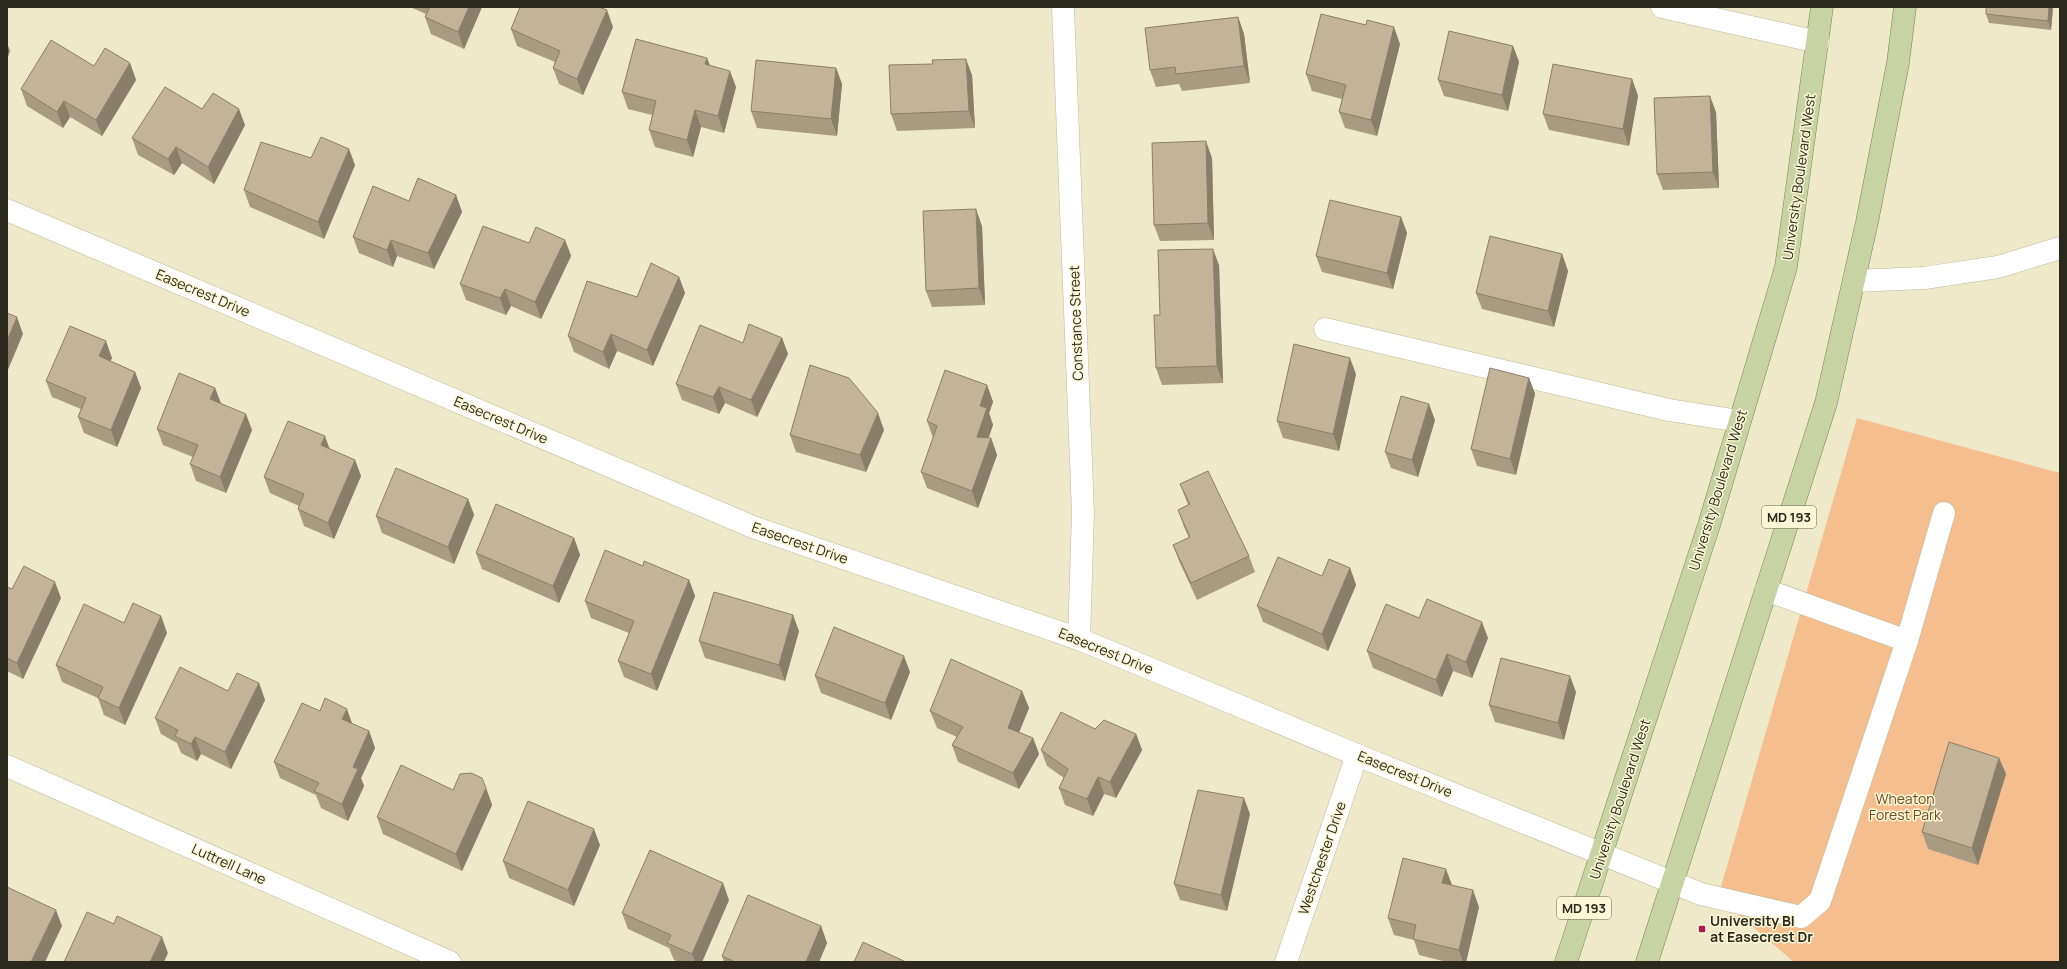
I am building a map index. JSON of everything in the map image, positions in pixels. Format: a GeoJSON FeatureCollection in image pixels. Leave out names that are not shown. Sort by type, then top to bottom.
{"type":"FeatureCollection","features":[{"type":"Feature","properties":{"kind":"main road","name":"University Boulevard West"},"geometry":{"type":"LineString","coordinates":[[1566,962],[1709,524],[1786,267],[1822,7]]}},
{"type":"Feature","properties":{"kind":"main road","name":"MD 193"},"geometry":{"type":"LineString","coordinates":[[1647,962],[1826,403],[1867,222],[1896,70],[1906,7]]}},
{"type":"Feature","properties":{"kind":"street","name":"Constance Street"},"geometry":{"type":"LineString","coordinates":[[1063,7],[1083,513],[1079,639]]}},
{"type":"Feature","properties":{"kind":"street"},"geometry":{"type":"LineString","coordinates":[[1662,7],[1818,42]]}},
{"type":"Feature","properties":{"kind":"street","name":"Easecrest Drive"},"geometry":{"type":"LineString","coordinates":[[7,210],[753,528],[1079,639],[1358,755],[1701,894],[1801,917],[1820,901],[1906,641]]}},
{"type":"Feature","properties":{"kind":"street"},"geometry":{"type":"LineString","coordinates":[[1854,281],[1924,278],[1998,267],[2060,248]]}},
{"type":"Feature","properties":{"kind":"street"},"geometry":{"type":"LineString","coordinates":[[1325,329],[1669,410],[1739,421]]}},
{"type":"Feature","properties":{"kind":"street"},"geometry":{"type":"LineString","coordinates":[[1766,590],[1906,641],[1944,513]]}},
{"type":"Feature","properties":{"kind":"street","name":"Westchester Drive"},"geometry":{"type":"LineString","coordinates":[[1286,962],[1358,755]]}},
{"type":"Feature","properties":{"kind":"street","name":"Luttrell Lane"},"geometry":{"type":"LineString","coordinates":[[7,766],[450,962]]}},
{"type":"Feature","properties":{"kind":"green space","name":"Wheaton Forest Park"},"geometry":{"type":"Polygon","coordinates":[[[1857,418],[2060,473],[2060,962],[1794,962],[1718,897],[1857,418]]]}},
{"type":"Feature","properties":{"kind":"building"},"geometry":{"type":"Polygon","coordinates":[[[430,7],[469,7],[458,32],[425,17],[430,7]]]}},
{"type":"Feature","properties":{"kind":"building"},"geometry":{"type":"Polygon","coordinates":[[[520,7],[599,7],[607,10],[577,79],[553,68],[560,51],[511,29],[520,7]]]}},
{"type":"Feature","properties":{"kind":"building"},"geometry":{"type":"Polygon","coordinates":[[[1986,7],[2049,7],[2048,21],[1986,14],[1986,7]]]}},
{"type":"Feature","properties":{"kind":"building"},"geometry":{"type":"Polygon","coordinates":[[[1321,14],[1366,25],[1367,20],[1394,27],[1371,120],[1339,112],[1346,85],[1306,74],[1321,14]]]}},
{"type":"Feature","properties":{"kind":"building"},"geometry":{"type":"Polygon","coordinates":[[[1238,17],[1244,66],[1176,74],[1175,67],[1150,70],[1145,28],[1238,17]]]}},
{"type":"Feature","properties":{"kind":"building"},"geometry":{"type":"Polygon","coordinates":[[[1449,31],[1513,46],[1502,95],[1438,80],[1449,31]]]}},
{"type":"Feature","properties":{"kind":"building"},"geometry":{"type":"Polygon","coordinates":[[[636,39],[707,58],[705,64],[730,71],[718,116],[695,110],[687,140],[649,130],[656,101],[622,92],[636,39]]]}},
{"type":"Feature","properties":{"kind":"building"},"geometry":{"type":"Polygon","coordinates":[[[51,40],[94,66],[105,48],[130,63],[96,120],[64,101],[57,112],[21,89],[51,40]]]}},
{"type":"Feature","properties":{"kind":"building"},"geometry":{"type":"Polygon","coordinates":[[[966,59],[969,111],[891,114],[889,65],[933,64],[932,60],[966,59]]]}},
{"type":"Feature","properties":{"kind":"building"},"geometry":{"type":"Polygon","coordinates":[[[756,60],[836,68],[831,119],[751,111],[756,60]]]}},
{"type":"Feature","properties":{"kind":"building"},"geometry":{"type":"Polygon","coordinates":[[[1553,64],[1632,79],[1623,129],[1543,114],[1553,64]]]}},
{"type":"Feature","properties":{"kind":"building"},"geometry":{"type":"Polygon","coordinates":[[[165,87],[202,109],[213,93],[239,109],[208,167],[176,147],[168,159],[132,138],[165,87]]]}},
{"type":"Feature","properties":{"kind":"building"},"geometry":{"type":"Polygon","coordinates":[[[1710,96],[1713,172],[1657,174],[1654,98],[1710,96]]]}},
{"type":"Feature","properties":{"kind":"building"},"geometry":{"type":"Polygon","coordinates":[[[321,137],[349,149],[318,222],[244,190],[261,142],[311,158],[321,137]]]}},
{"type":"Feature","properties":{"kind":"building"},"geometry":{"type":"Polygon","coordinates":[[[1206,141],[1208,223],[1154,225],[1152,143],[1206,141]]]}},
{"type":"Feature","properties":{"kind":"building"},"geometry":{"type":"Polygon","coordinates":[[[418,178],[456,195],[428,253],[391,240],[387,250],[353,237],[373,186],[409,201],[418,178]]]}},
{"type":"Feature","properties":{"kind":"building"},"geometry":{"type":"Polygon","coordinates":[[[1330,200],[1401,217],[1387,273],[1316,256],[1330,200]]]}},
{"type":"Feature","properties":{"kind":"building"},"geometry":{"type":"Polygon","coordinates":[[[976,209],[979,288],[926,291],[923,211],[976,209]]]}},
{"type":"Feature","properties":{"kind":"building"},"geometry":{"type":"Polygon","coordinates":[[[483,226],[529,243],[536,227],[565,240],[535,302],[505,289],[500,298],[460,284],[483,226]]]}},
{"type":"Feature","properties":{"kind":"building"},"geometry":{"type":"Polygon","coordinates":[[[1490,236],[1562,254],[1548,311],[1476,293],[1490,236]]]}},
{"type":"Feature","properties":{"kind":"building"},"geometry":{"type":"Polygon","coordinates":[[[1213,249],[1217,366],[1156,368],[1154,315],[1160,315],[1158,250],[1213,249]]]}},
{"type":"Feature","properties":{"kind":"building"},"geometry":{"type":"Polygon","coordinates":[[[651,263],[679,277],[647,350],[611,334],[603,352],[568,336],[587,281],[637,297],[651,263]]]}},
{"type":"Feature","properties":{"kind":"building"},"geometry":{"type":"Polygon","coordinates":[[[7,313],[17,317],[7,341],[7,313]]]}},
{"type":"Feature","properties":{"kind":"building"},"geometry":{"type":"Polygon","coordinates":[[[749,324],[782,338],[751,400],[719,387],[713,397],[676,384],[700,325],[743,343],[749,324]]]}},
{"type":"Feature","properties":{"kind":"building"},"geometry":{"type":"Polygon","coordinates":[[[70,326],[106,341],[99,356],[135,372],[111,430],[78,417],[86,398],[46,381],[70,326]]]}},
{"type":"Feature","properties":{"kind":"building"},"geometry":{"type":"Polygon","coordinates":[[[1294,344],[1350,358],[1333,434],[1277,421],[1294,344]]]}},
{"type":"Feature","properties":{"kind":"building"},"geometry":{"type":"Polygon","coordinates":[[[810,365],[849,378],[878,413],[860,455],[790,435],[810,365]]]}},
{"type":"Feature","properties":{"kind":"building"},"geometry":{"type":"Polygon","coordinates":[[[1490,368],[1529,378],[1510,459],[1471,449],[1490,368]]]}},
{"type":"Feature","properties":{"kind":"building"},"geometry":{"type":"Polygon","coordinates":[[[945,370],[987,385],[980,406],[987,408],[977,437],[991,438],[972,491],[921,472],[937,426],[927,421],[945,370]]]}},
{"type":"Feature","properties":{"kind":"building"},"geometry":{"type":"Polygon","coordinates":[[[179,373],[215,388],[210,399],[246,414],[220,477],[190,464],[198,445],[157,429],[179,373]]]}},
{"type":"Feature","properties":{"kind":"building"},"geometry":{"type":"Polygon","coordinates":[[[1401,396],[1429,404],[1412,460],[1385,452],[1401,396]]]}},
{"type":"Feature","properties":{"kind":"building"},"geometry":{"type":"Polygon","coordinates":[[[288,421],[325,436],[321,445],[355,460],[328,523],[298,509],[304,494],[264,477],[288,421]]]}},
{"type":"Feature","properties":{"kind":"building"},"geometry":{"type":"Polygon","coordinates":[[[396,468],[468,499],[448,547],[376,516],[396,468]]]}},
{"type":"Feature","properties":{"kind":"building"},"geometry":{"type":"Polygon","coordinates":[[[1208,471],[1249,556],[1191,583],[1173,545],[1190,537],[1178,510],[1190,504],[1180,484],[1208,471]]]}},
{"type":"Feature","properties":{"kind":"building"},"geometry":{"type":"Polygon","coordinates":[[[496,504],[574,538],[553,586],[476,553],[496,504]]]}},
{"type":"Feature","properties":{"kind":"building"},"geometry":{"type":"Polygon","coordinates":[[[605,550],[643,566],[644,561],[689,580],[651,674],[618,661],[634,621],[585,601],[605,550]]]}},
{"type":"Feature","properties":{"kind":"building"},"geometry":{"type":"Polygon","coordinates":[[[1278,557],[1322,576],[1329,559],[1350,568],[1322,634],[1257,606],[1278,557]]]}},
{"type":"Feature","properties":{"kind":"building"},"geometry":{"type":"Polygon","coordinates":[[[24,566],[55,582],[17,663],[7,658],[7,587],[12,589],[24,566]]]}},
{"type":"Feature","properties":{"kind":"building"},"geometry":{"type":"Polygon","coordinates":[[[714,592],[793,615],[779,665],[699,641],[714,592]]]}},
{"type":"Feature","properties":{"kind":"building"},"geometry":{"type":"Polygon","coordinates":[[[1427,599],[1482,622],[1466,662],[1447,654],[1436,680],[1367,651],[1386,604],[1419,618],[1427,599]]]}},
{"type":"Feature","properties":{"kind":"building"},"geometry":{"type":"Polygon","coordinates":[[[133,603],[161,616],[119,708],[98,698],[103,687],[56,665],[84,604],[124,623],[133,603]]]}},
{"type":"Feature","properties":{"kind":"building"},"geometry":{"type":"Polygon","coordinates":[[[834,627],[904,656],[885,703],[815,676],[834,627]]]}},
{"type":"Feature","properties":{"kind":"building"},"geometry":{"type":"Polygon","coordinates":[[[1501,658],[1570,676],[1558,723],[1489,705],[1501,658]]]}},
{"type":"Feature","properties":{"kind":"building"},"geometry":{"type":"Polygon","coordinates":[[[951,659],[1022,691],[1008,728],[1033,738],[1013,773],[952,745],[963,727],[930,711],[951,659]]]}},
{"type":"Feature","properties":{"kind":"building"},"geometry":{"type":"Polygon","coordinates":[[[180,667],[228,691],[237,673],[259,683],[225,752],[195,737],[191,744],[175,736],[178,730],[155,718],[180,667]]]}},
{"type":"Feature","properties":{"kind":"building"},"geometry":{"type":"Polygon","coordinates":[[[325,698],[347,709],[342,719],[369,731],[353,767],[358,769],[342,804],[314,791],[319,783],[274,762],[302,703],[320,711],[325,698]]]}},
{"type":"Feature","properties":{"kind":"building"},"geometry":{"type":"Polygon","coordinates":[[[1061,712],[1095,729],[1104,720],[1136,734],[1110,782],[1098,777],[1087,799],[1059,788],[1068,769],[1041,750],[1061,712]]]}},
{"type":"Feature","properties":{"kind":"building"},"geometry":{"type":"Polygon","coordinates":[[[1949,742],[1999,758],[1972,848],[1922,832],[1949,742]]]}},
{"type":"Feature","properties":{"kind":"building"},"geometry":{"type":"Polygon","coordinates":[[[401,765],[453,790],[460,774],[471,773],[482,778],[486,788],[456,854],[377,817],[401,765]]]}},
{"type":"Feature","properties":{"kind":"building"},"geometry":{"type":"Polygon","coordinates":[[[1198,790],[1244,798],[1221,895],[1174,884],[1198,790]]]}},
{"type":"Feature","properties":{"kind":"building"},"geometry":{"type":"Polygon","coordinates":[[[528,801],[594,829],[568,890],[503,861],[528,801]]]}},
{"type":"Feature","properties":{"kind":"building"},"geometry":{"type":"Polygon","coordinates":[[[650,850],[723,883],[692,954],[667,943],[671,935],[622,913],[650,850]]]}},
{"type":"Feature","properties":{"kind":"building"},"geometry":{"type":"Polygon","coordinates":[[[1403,858],[1446,869],[1442,883],[1473,890],[1459,950],[1413,939],[1416,925],[1388,918],[1403,858]]]}},
{"type":"Feature","properties":{"kind":"building"},"geometry":{"type":"Polygon","coordinates":[[[7,887],[56,910],[31,962],[7,962],[7,887]]]}},
{"type":"Feature","properties":{"kind":"building"},"geometry":{"type":"Polygon","coordinates":[[[748,895],[821,926],[806,962],[735,962],[722,956],[748,895]]]}},
{"type":"Feature","properties":{"kind":"building"},"geometry":{"type":"Polygon","coordinates":[[[87,912],[114,924],[117,916],[162,937],[150,962],[64,962],[87,912]]]}},
{"type":"Feature","properties":{"kind":"building"},"geometry":{"type":"Polygon","coordinates":[[[863,942],[906,962],[854,962],[863,942]]]}},
{"type":"Feature","properties":{"kind":"place","name":"University Bl at Easecrest Dr"},"geometry":{"type":"Point","coordinates":[1702,929]}}]}
